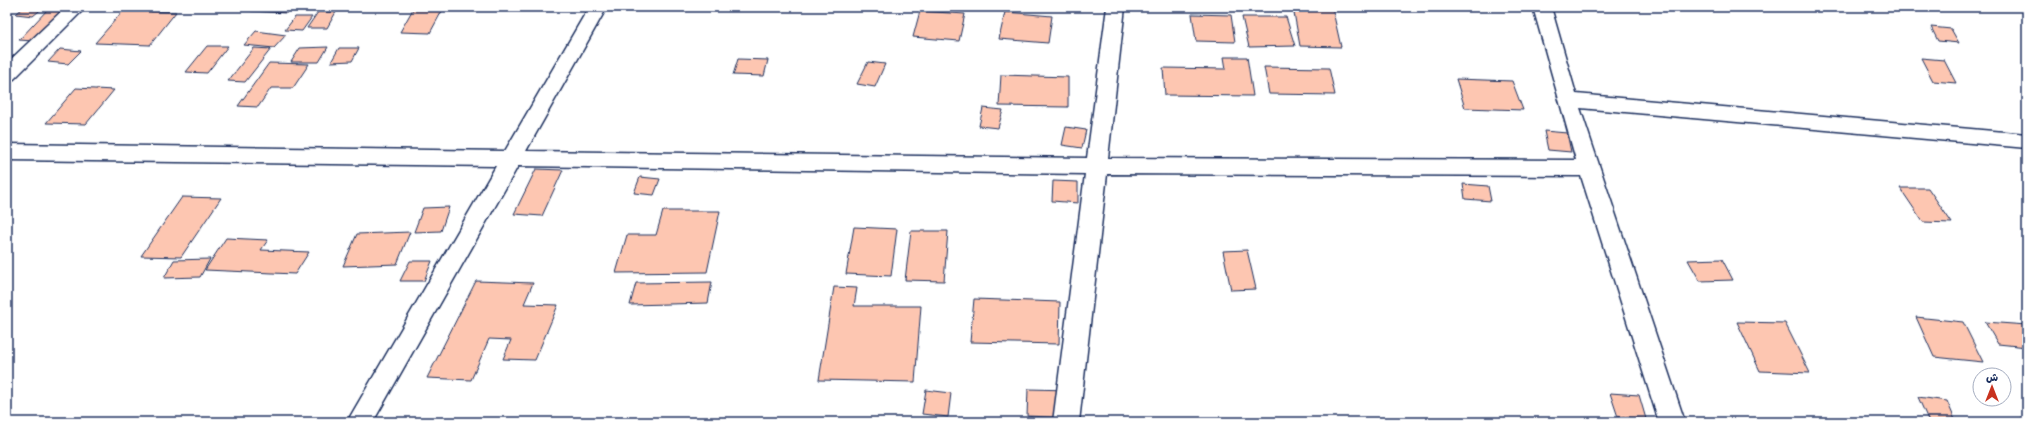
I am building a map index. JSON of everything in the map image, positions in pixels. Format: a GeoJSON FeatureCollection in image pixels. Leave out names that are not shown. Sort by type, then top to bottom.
{"type":"FeatureCollection","features":[{"type":"Feature","properties":{"kind":"street"},"geometry":{"type":"LineString","coordinates":[[7,74],[77,7]]}},
{"type":"Feature","properties":{"kind":"street"},"geometry":{"type":"LineString","coordinates":[[360,422],[598,7]]}},
{"type":"Feature","properties":{"kind":"street"},"geometry":{"type":"LineString","coordinates":[[1066,422],[1095,166],[1116,7]]}},
{"type":"Feature","properties":{"kind":"street"},"geometry":{"type":"LineString","coordinates":[[1542,7],[1589,168],[1672,422]]}},
{"type":"Feature","properties":{"kind":"street"},"geometry":{"type":"LineString","coordinates":[[1569,100],[2027,141]]}},
{"type":"Feature","properties":{"kind":"street"},"geometry":{"type":"LineString","coordinates":[[7,152],[510,160],[1095,166],[1589,168]]}},
{"type":"Feature","properties":{"kind":"building"},"geometry":{"type":"Polygon","coordinates":[[[24,7],[44,7],[33,16],[16,14],[24,7]]]}},
{"type":"Feature","properties":{"kind":"building"},"geometry":{"type":"Polygon","coordinates":[[[254,7],[292,7],[287,13],[251,11],[254,7]]]}},
{"type":"Feature","properties":{"kind":"building"},"geometry":{"type":"Polygon","coordinates":[[[1293,7],[1332,7],[1341,47],[1300,46],[1293,7]]]}},
{"type":"Feature","properties":{"kind":"building"},"geometry":{"type":"Polygon","coordinates":[[[48,9],[63,9],[33,41],[19,40],[48,9]]]}},
{"type":"Feature","properties":{"kind":"building"},"geometry":{"type":"Polygon","coordinates":[[[413,9],[443,9],[430,33],[400,32],[413,9]]]}},
{"type":"Feature","properties":{"kind":"building"},"geometry":{"type":"Polygon","coordinates":[[[123,11],[176,12],[150,45],[95,43],[123,11]]]}},
{"type":"Feature","properties":{"kind":"building"},"geometry":{"type":"Polygon","coordinates":[[[920,11],[965,14],[959,41],[913,37],[920,11]]]}},
{"type":"Feature","properties":{"kind":"building"},"geometry":{"type":"Polygon","coordinates":[[[318,12],[336,12],[327,28],[307,28],[318,12]]]}},
{"type":"Feature","properties":{"kind":"building"},"geometry":{"type":"Polygon","coordinates":[[[1005,12],[1052,16],[1048,43],[999,39],[1005,12]]]}},
{"type":"Feature","properties":{"kind":"building"},"geometry":{"type":"Polygon","coordinates":[[[1192,14],[1231,15],[1235,42],[1196,41],[1192,14]]]}},
{"type":"Feature","properties":{"kind":"building"},"geometry":{"type":"Polygon","coordinates":[[[295,17],[312,17],[302,31],[285,30],[295,17]]]}},
{"type":"Feature","properties":{"kind":"building"},"geometry":{"type":"Polygon","coordinates":[[[1242,17],[1286,17],[1295,46],[1249,47],[1242,17]]]}},
{"type":"Feature","properties":{"kind":"building"},"geometry":{"type":"Polygon","coordinates":[[[1931,27],[1951,29],[1959,43],[1938,41],[1931,27]]]}},
{"type":"Feature","properties":{"kind":"building"},"geometry":{"type":"Polygon","coordinates":[[[256,31],[286,35],[274,48],[244,45],[256,31]]]}},
{"type":"Feature","properties":{"kind":"building"},"geometry":{"type":"Polygon","coordinates":[[[207,46],[228,46],[207,73],[186,72],[207,46]]]}},
{"type":"Feature","properties":{"kind":"building"},"geometry":{"type":"Polygon","coordinates":[[[328,47],[319,62],[291,62],[300,48],[328,47]]]}},
{"type":"Feature","properties":{"kind":"building"},"geometry":{"type":"Polygon","coordinates":[[[254,48],[271,49],[245,82],[228,81],[254,48]]]}},
{"type":"Feature","properties":{"kind":"building"},"geometry":{"type":"Polygon","coordinates":[[[339,48],[359,48],[352,61],[331,62],[339,48]]]}},
{"type":"Feature","properties":{"kind":"building"},"geometry":{"type":"Polygon","coordinates":[[[60,49],[81,51],[68,64],[48,62],[60,49]]]}},
{"type":"Feature","properties":{"kind":"building"},"geometry":{"type":"Polygon","coordinates":[[[1224,57],[1247,57],[1253,96],[1165,95],[1163,68],[1226,69],[1224,57]]]}},
{"type":"Feature","properties":{"kind":"building"},"geometry":{"type":"Polygon","coordinates":[[[1921,58],[1944,60],[1956,83],[1933,81],[1921,58]]]}},
{"type":"Feature","properties":{"kind":"building"},"geometry":{"type":"Polygon","coordinates":[[[738,59],[768,60],[764,76],[733,75],[738,59]]]}},
{"type":"Feature","properties":{"kind":"building"},"geometry":{"type":"Polygon","coordinates":[[[868,62],[885,64],[875,87],[857,84],[868,62]]]}},
{"type":"Feature","properties":{"kind":"building"},"geometry":{"type":"Polygon","coordinates":[[[269,63],[309,64],[293,88],[271,88],[258,107],[238,106],[269,63]]]}},
{"type":"Feature","properties":{"kind":"building"},"geometry":{"type":"Polygon","coordinates":[[[1264,67],[1329,68],[1335,95],[1269,94],[1264,67]]]}},
{"type":"Feature","properties":{"kind":"building"},"geometry":{"type":"Polygon","coordinates":[[[1001,75],[1068,77],[1068,107],[999,106],[1001,75]]]}},
{"type":"Feature","properties":{"kind":"building"},"geometry":{"type":"Polygon","coordinates":[[[1456,79],[1512,81],[1523,110],[1465,108],[1456,79]]]}},
{"type":"Feature","properties":{"kind":"building"},"geometry":{"type":"Polygon","coordinates":[[[76,88],[114,90],[86,124],[46,123],[76,88]]]}},
{"type":"Feature","properties":{"kind":"building"},"geometry":{"type":"Polygon","coordinates":[[[983,108],[1003,110],[998,128],[979,126],[983,108]]]}},
{"type":"Feature","properties":{"kind":"building"},"geometry":{"type":"Polygon","coordinates":[[[1066,127],[1086,130],[1082,148],[1062,145],[1066,127]]]}},
{"type":"Feature","properties":{"kind":"building"},"geometry":{"type":"Polygon","coordinates":[[[1544,131],[1567,133],[1571,152],[1548,150],[1544,131]]]}},
{"type":"Feature","properties":{"kind":"building"},"geometry":{"type":"Polygon","coordinates":[[[536,169],[563,170],[542,216],[514,214],[536,169]]]}},
{"type":"Feature","properties":{"kind":"building"},"geometry":{"type":"Polygon","coordinates":[[[640,177],[660,179],[654,195],[634,193],[640,177]]]}},
{"type":"Feature","properties":{"kind":"building"},"geometry":{"type":"Polygon","coordinates":[[[1053,181],[1078,182],[1078,203],[1052,201],[1053,181]]]}},
{"type":"Feature","properties":{"kind":"building"},"geometry":{"type":"Polygon","coordinates":[[[1463,184],[1488,186],[1491,201],[1465,199],[1463,184]]]}},
{"type":"Feature","properties":{"kind":"building"},"geometry":{"type":"Polygon","coordinates":[[[1900,188],[1928,188],[1952,223],[1923,222],[1900,188]]]}},
{"type":"Feature","properties":{"kind":"building"},"geometry":{"type":"Polygon","coordinates":[[[182,197],[221,198],[181,257],[141,256],[182,197]]]}},
{"type":"Feature","properties":{"kind":"building"},"geometry":{"type":"Polygon","coordinates":[[[449,207],[441,231],[414,232],[423,208],[449,207]]]}},
{"type":"Feature","properties":{"kind":"building"},"geometry":{"type":"Polygon","coordinates":[[[663,211],[720,211],[707,272],[616,273],[627,235],[656,235],[663,211]]]}},
{"type":"Feature","properties":{"kind":"building"},"geometry":{"type":"Polygon","coordinates":[[[854,227],[897,229],[891,276],[846,274],[854,227]]]}},
{"type":"Feature","properties":{"kind":"building"},"geometry":{"type":"Polygon","coordinates":[[[911,231],[948,231],[944,281],[905,280],[911,231]]]}},
{"type":"Feature","properties":{"kind":"building"},"geometry":{"type":"Polygon","coordinates":[[[410,232],[397,264],[343,266],[357,234],[410,232]]]}},
{"type":"Feature","properties":{"kind":"building"},"geometry":{"type":"Polygon","coordinates":[[[226,238],[268,240],[261,250],[309,252],[295,274],[205,270],[226,238]]]}},
{"type":"Feature","properties":{"kind":"building"},"geometry":{"type":"Polygon","coordinates":[[[1247,250],[1256,289],[1231,290],[1223,251],[1247,250]]]}},
{"type":"Feature","properties":{"kind":"building"},"geometry":{"type":"Polygon","coordinates":[[[210,259],[200,277],[164,278],[174,260],[210,259]]]}},
{"type":"Feature","properties":{"kind":"building"},"geometry":{"type":"Polygon","coordinates":[[[1722,259],[1733,280],[1700,281],[1688,260],[1722,259]]]}},
{"type":"Feature","properties":{"kind":"building"},"geometry":{"type":"Polygon","coordinates":[[[410,261],[432,261],[424,281],[400,281],[410,261]]]}},
{"type":"Feature","properties":{"kind":"building"},"geometry":{"type":"Polygon","coordinates":[[[476,281],[533,283],[524,304],[558,305],[535,360],[503,359],[511,340],[489,339],[471,380],[427,378],[476,281]]]}},
{"type":"Feature","properties":{"kind":"building"},"geometry":{"type":"Polygon","coordinates":[[[712,282],[708,303],[630,305],[636,283],[712,282]]]}},
{"type":"Feature","properties":{"kind":"building"},"geometry":{"type":"Polygon","coordinates":[[[834,287],[857,288],[854,306],[921,306],[915,382],[819,380],[834,287]]]}},
{"type":"Feature","properties":{"kind":"building"},"geometry":{"type":"Polygon","coordinates":[[[974,299],[1060,302],[1059,344],[970,342],[974,299]]]}},
{"type":"Feature","properties":{"kind":"building"},"geometry":{"type":"Polygon","coordinates":[[[1916,317],[1963,322],[1983,362],[1934,357],[1916,317]]]}},
{"type":"Feature","properties":{"kind":"building"},"geometry":{"type":"Polygon","coordinates":[[[1737,322],[1785,323],[1810,373],[1760,371],[1737,322]]]}},
{"type":"Feature","properties":{"kind":"building"},"geometry":{"type":"Polygon","coordinates":[[[1985,322],[2027,325],[2027,347],[1998,344],[1985,322]]]}},
{"type":"Feature","properties":{"kind":"building"},"geometry":{"type":"Polygon","coordinates":[[[1028,389],[1070,390],[1069,418],[1027,416],[1028,389]]]}},
{"type":"Feature","properties":{"kind":"building"},"geometry":{"type":"Polygon","coordinates":[[[926,390],[951,393],[948,417],[922,414],[926,390]]]}},
{"type":"Feature","properties":{"kind":"building"},"geometry":{"type":"Polygon","coordinates":[[[1610,393],[1639,395],[1646,419],[1618,417],[1610,393]]]}},
{"type":"Feature","properties":{"kind":"building"},"geometry":{"type":"Polygon","coordinates":[[[1918,397],[1947,401],[1956,422],[1929,422],[1918,397]]]}}]}
